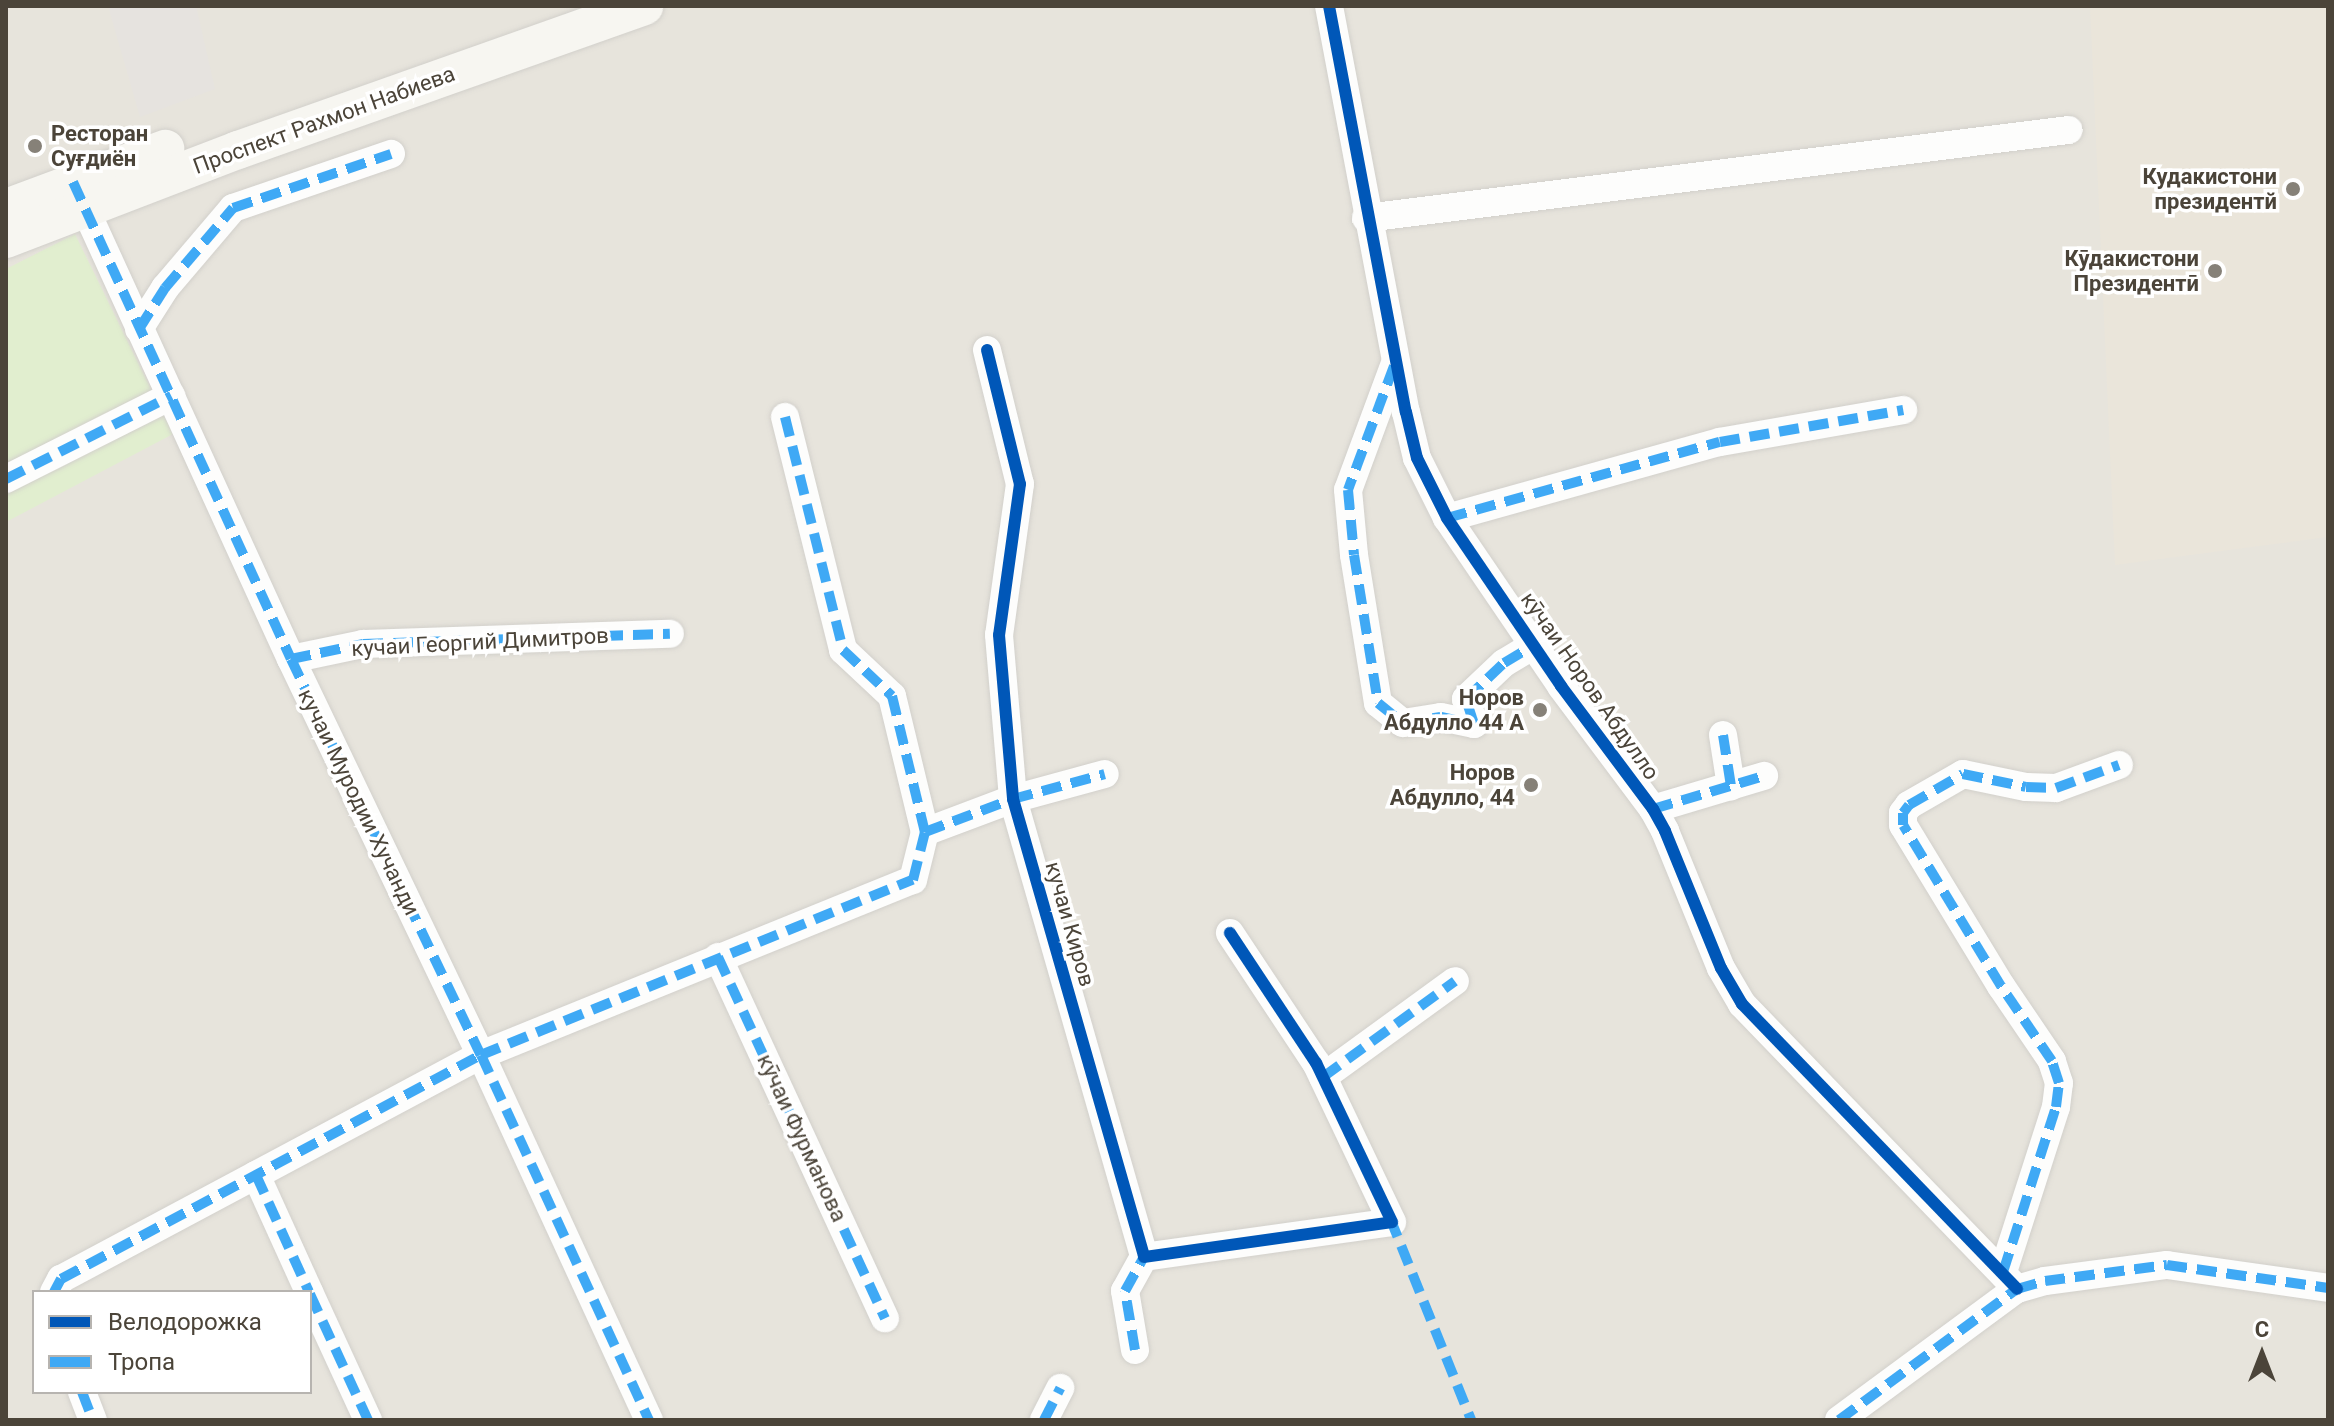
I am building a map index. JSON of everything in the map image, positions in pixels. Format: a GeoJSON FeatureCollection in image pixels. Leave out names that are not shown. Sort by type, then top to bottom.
{"type":"FeatureCollection","features":[{"type":"Feature","properties":{"kind":"main road","name":"Проспект Рахмон Набиева"},"geometry":{"type":"LineString","coordinates":[[6,239],[79,194],[584,6]]}},
{"type":"Feature","properties":{"kind":"main road","name":"Проспект Рахмон Набиева"},"geometry":{"type":"LineString","coordinates":[[6,208],[79,194],[644,6]]}},
{"type":"Feature","properties":{"kind":"street","name":"кӯчаи Норов Абдулло"},"geometry":{"type":"LineString","coordinates":[[1329,6],[1395,363],[1417,458],[1447,518],[1653,809],[1721,968],[1742,1004],[2010,1280]]}},
{"type":"Feature","properties":{"kind":"street"},"geometry":{"type":"LineString","coordinates":[[1366,218],[2069,130]]}},
{"type":"Feature","properties":{"kind":"street"},"geometry":{"type":"LineString","coordinates":[[139,329],[165,288],[233,208],[391,154]]}},
{"type":"Feature","properties":{"kind":"street","name":"кучаи Муродии Хучанди"},"geometry":{"type":"LineString","coordinates":[[79,194],[291,659],[481,1055],[649,1420]]}},
{"type":"Feature","properties":{"kind":"street","name":"кучаи Киров"},"geometry":{"type":"LineString","coordinates":[[987,350],[1020,484],[999,635],[1013,799],[1144,1257]]}},
{"type":"Feature","properties":{"kind":"street","name":"кӯчаи Норов Абдулло"},"geometry":{"type":"LineString","coordinates":[[1395,363],[1348,490],[1354,555],[1378,703],[1403,723],[1441,717],[1474,724],[1466,699],[1504,663],[1534,645]]}},
{"type":"Feature","properties":{"kind":"street"},"geometry":{"type":"LineString","coordinates":[[6,479],[171,396]]}},
{"type":"Feature","properties":{"kind":"street"},"geometry":{"type":"LineString","coordinates":[[1447,518],[1720,442],[1903,410]]}},
{"type":"Feature","properties":{"kind":"street"},"geometry":{"type":"LineString","coordinates":[[55,1290],[61,1279],[481,1055],[913,880],[925,832],[892,696],[843,650],[785,417]]}},
{"type":"Feature","properties":{"kind":"street","name":"кучаи Георгий Димитров"},"geometry":{"type":"LineString","coordinates":[[291,659],[363,644],[670,634]]}},
{"type":"Feature","properties":{"kind":"street"},"geometry":{"type":"LineString","coordinates":[[1723,735],[1731,786]]}},
{"type":"Feature","properties":{"kind":"street"},"geometry":{"type":"LineString","coordinates":[[1839,1420],[2010,1280],[2056,1107],[2059,1083],[2052,1061],[2001,986],[1903,825],[1903,813],[1909,805],[1963,774],[2026,787],[2056,788],[2119,765]]}},
{"type":"Feature","properties":{"kind":"street"},"geometry":{"type":"LineString","coordinates":[[925,832],[1013,799],[1105,774]]}},
{"type":"Feature","properties":{"kind":"street","name":"кӯчаи Норов Абдулло"},"geometry":{"type":"LineString","coordinates":[[1653,809],[1764,776]]}},
{"type":"Feature","properties":{"kind":"street"},"geometry":{"type":"LineString","coordinates":[[1135,1350],[1125,1291],[1144,1257],[1392,1222],[1323,1077],[1230,933]]}},
{"type":"Feature","properties":{"kind":"street","name":"кӯчаи Фурманова"},"geometry":{"type":"LineString","coordinates":[[718,957],[885,1318]]}},
{"type":"Feature","properties":{"kind":"street"},"geometry":{"type":"LineString","coordinates":[[1323,1077],[1455,981]]}},
{"type":"Feature","properties":{"kind":"street"},"geometry":{"type":"LineString","coordinates":[[256,1175],[309,1290]]}},
{"type":"Feature","properties":{"kind":"street"},"geometry":{"type":"LineString","coordinates":[[2010,1280],[2045,1281],[2167,1265],[2328,1288]]}},
{"type":"Feature","properties":{"kind":"street"},"geometry":{"type":"LineString","coordinates":[[312,1297],[368,1420]]}},
{"type":"Feature","properties":{"kind":"street"},"geometry":{"type":"LineString","coordinates":[[1044,1420],[1060,1388]]}},
{"type":"Feature","properties":{"kind":"street"},"geometry":{"type":"LineString","coordinates":[[83,1394],[93,1420]]}},
{"type":"Feature","properties":{"kind":"shaded area"},"geometry":{"type":"Polygon","coordinates":[[[6,6],[2328,6],[2328,1420],[6,1420],[6,6]]]}},
{"type":"Feature","properties":{"kind":"shaded area"},"geometry":{"type":"Polygon","coordinates":[[[108,6],[196,6],[215,89],[140,117],[108,6]]]}},
{"type":"Feature","properties":{"kind":"shaded area","name":"Кӯдакистони Президентӣ"},"geometry":{"type":"Polygon","coordinates":[[[2090,6],[2328,6],[2328,537],[2115,565],[2090,6]]]}},
{"type":"Feature","properties":{"kind":"green space"},"geometry":{"type":"Polygon","coordinates":[[[75,234],[173,434],[6,522],[6,269],[75,234]]]}},
{"type":"Feature","properties":{"kind":"marked path"},"geometry":{"type":"LineString","coordinates":[[139,329],[165,288],[233,208],[391,154]]}},
{"type":"Feature","properties":{"kind":"marked path"},"geometry":{"type":"LineString","coordinates":[[73,182],[291,659],[481,1055],[649,1420]]}},
{"type":"Feature","properties":{"kind":"marked path"},"geometry":{"type":"LineString","coordinates":[[1394,366],[1348,490],[1354,555],[1378,703],[1403,723],[1441,717],[1474,724]]}},
{"type":"Feature","properties":{"kind":"marked path"},"geometry":{"type":"LineString","coordinates":[[6,479],[171,396]]}},
{"type":"Feature","properties":{"kind":"marked path"},"geometry":{"type":"LineString","coordinates":[[1447,518],[1720,442],[1903,410]]}},
{"type":"Feature","properties":{"kind":"marked path"},"geometry":{"type":"LineString","coordinates":[[785,417],[843,650],[892,696],[925,832],[1013,799],[1105,774]]}},
{"type":"Feature","properties":{"kind":"marked path"},"geometry":{"type":"LineString","coordinates":[[291,659],[363,644],[670,634]]}},
{"type":"Feature","properties":{"kind":"marked path"},"geometry":{"type":"LineString","coordinates":[[1474,724],[1466,699],[1504,663],[1534,645]]}},
{"type":"Feature","properties":{"kind":"marked path"},"geometry":{"type":"LineString","coordinates":[[1723,735],[1731,786]]}},
{"type":"Feature","properties":{"kind":"marked path"},"geometry":{"type":"LineString","coordinates":[[2003,1272],[2056,1107],[2059,1083],[2052,1061],[2001,986],[1903,825],[1903,813],[1909,805],[1963,774],[2026,787],[2056,788],[2119,765]]}},
{"type":"Feature","properties":{"kind":"marked path"},"geometry":{"type":"LineString","coordinates":[[1653,809],[1764,776]]}},
{"type":"Feature","properties":{"kind":"marked path"},"geometry":{"type":"LineString","coordinates":[[55,1290],[61,1279],[481,1055],[913,880],[925,832]]}},
{"type":"Feature","properties":{"kind":"marked path"},"geometry":{"type":"LineString","coordinates":[[718,957],[885,1318]]}},
{"type":"Feature","properties":{"kind":"marked path"},"geometry":{"type":"LineString","coordinates":[[1323,1077],[1455,981]]}},
{"type":"Feature","properties":{"kind":"marked path"},"geometry":{"type":"LineString","coordinates":[[256,1175],[308,1290]]}},
{"type":"Feature","properties":{"kind":"marked path"},"geometry":{"type":"LineString","coordinates":[[1390,1218],[1471,1420]]}},
{"type":"Feature","properties":{"kind":"marked path"},"geometry":{"type":"LineString","coordinates":[[1135,1350],[1125,1291],[1144,1257]]}},
{"type":"Feature","properties":{"kind":"marked path"},"geometry":{"type":"LineString","coordinates":[[1839,1420],[2017,1289],[2045,1281],[2167,1265],[2328,1288]]}},
{"type":"Feature","properties":{"kind":"marked path"},"geometry":{"type":"LineString","coordinates":[[312,1298],[368,1420]]}},
{"type":"Feature","properties":{"kind":"marked path"},"geometry":{"type":"LineString","coordinates":[[1044,1420],[1060,1388]]}},
{"type":"Feature","properties":{"kind":"marked path"},"geometry":{"type":"LineString","coordinates":[[83,1394],[93,1420]]}},
{"type":"Feature","properties":{"kind":"cycle path"},"geometry":{"type":"LineString","coordinates":[[1329,6],[1406,412],[1417,458],[1447,518],[1561,686],[1653,809],[1721,968],[1742,1004],[2017,1289]]}},
{"type":"Feature","properties":{"kind":"cycle path"},"geometry":{"type":"LineString","coordinates":[[987,350],[1020,484],[999,635],[1013,799],[1144,1257],[1392,1222],[1316,1063],[1230,933]]}},
{"type":"Feature","properties":{"kind":"place","name":"Ресторан Суғдиён"},"geometry":{"type":"Point","coordinates":[35,146]}},
{"type":"Feature","properties":{"kind":"place","name":"Кудакистони президентй"},"geometry":{"type":"Point","coordinates":[2293,189]}},
{"type":"Feature","properties":{"kind":"place","name":"Кӯдакистони Президентӣ"},"geometry":{"type":"Point","coordinates":[2215,271]}},
{"type":"Feature","properties":{"kind":"place","name":"Норов Абдулло 44 А"},"geometry":{"type":"Point","coordinates":[1540,710]}},
{"type":"Feature","properties":{"kind":"place","name":"Норов Абдулло, 44"},"geometry":{"type":"Point","coordinates":[1531,785]}}]}
